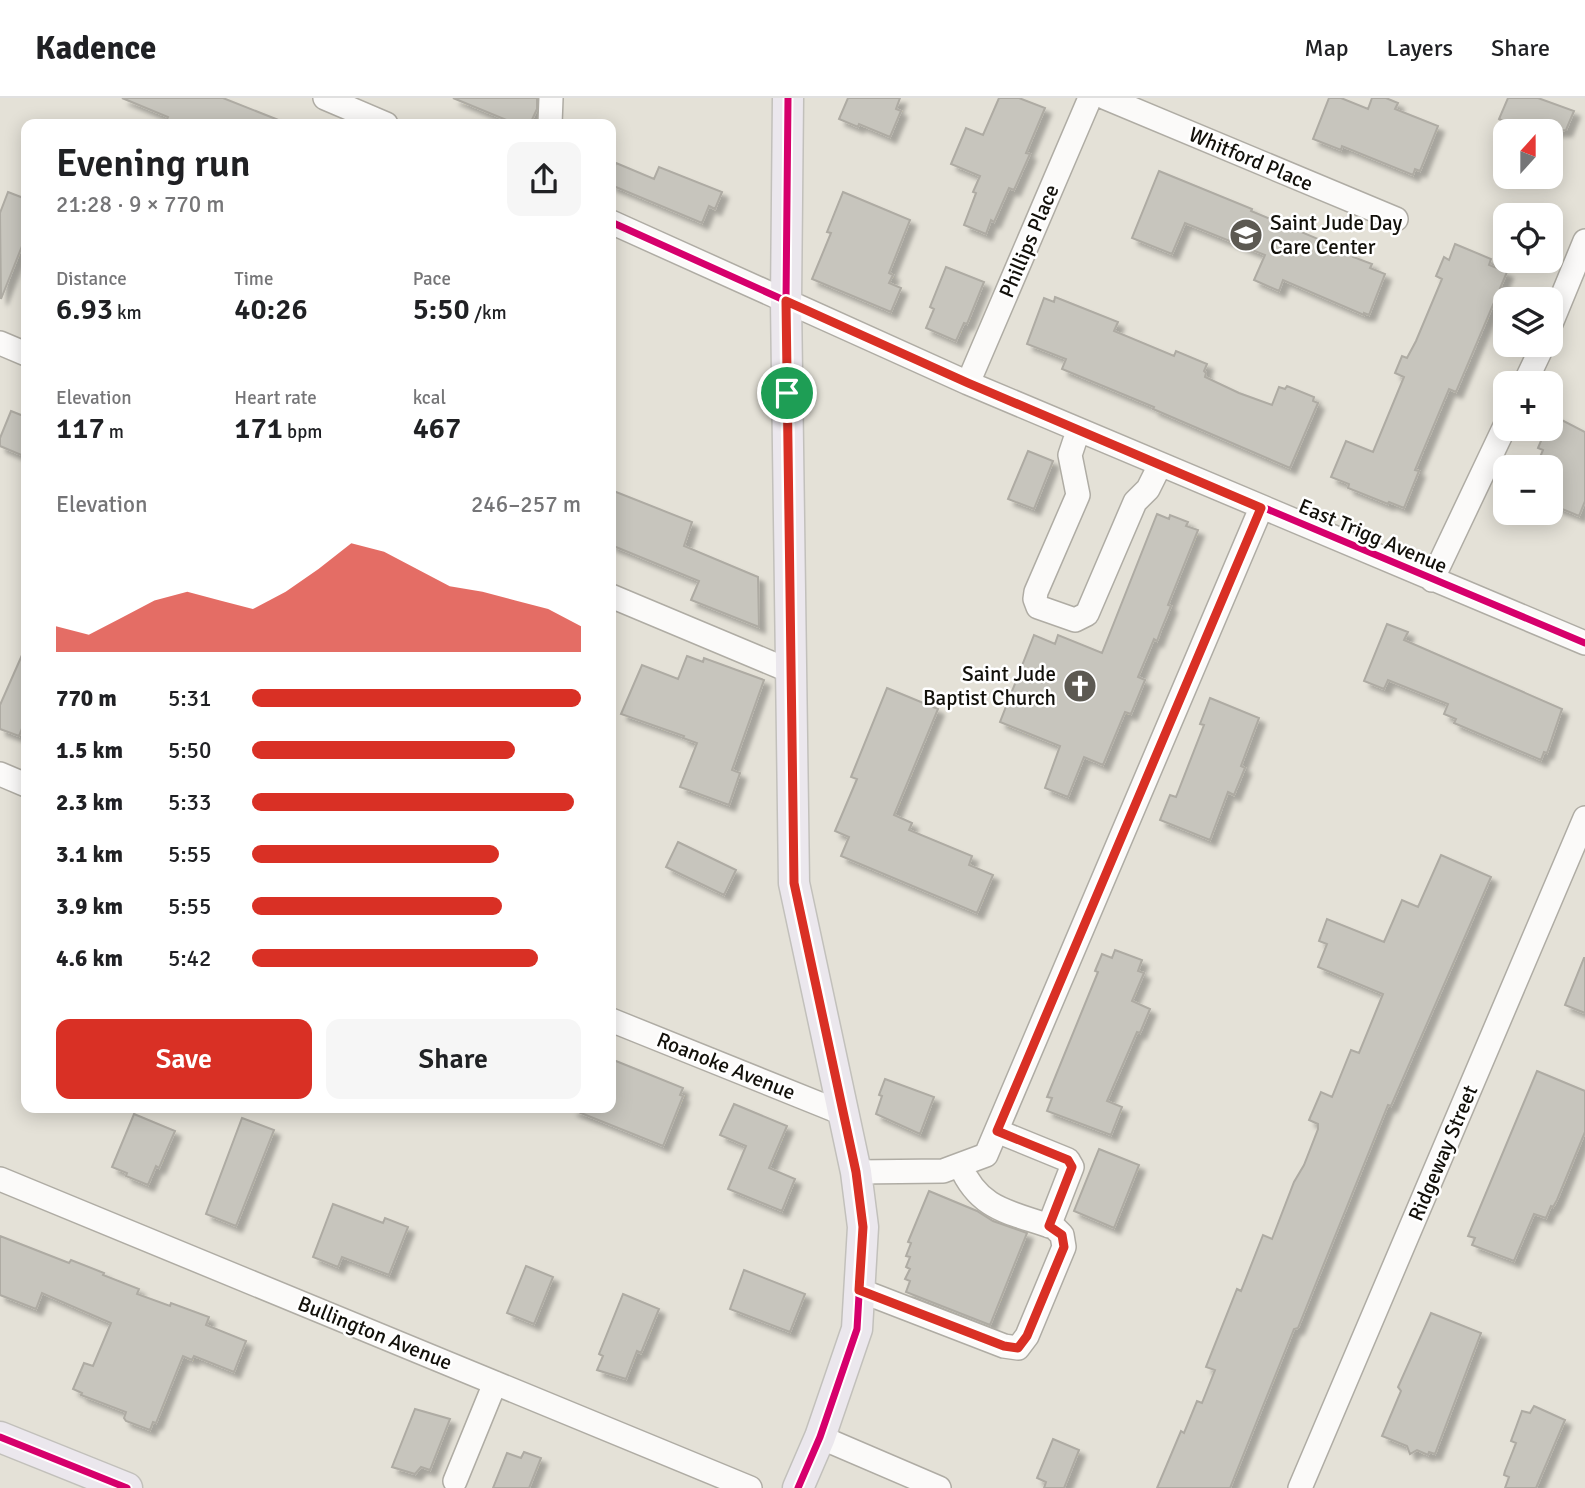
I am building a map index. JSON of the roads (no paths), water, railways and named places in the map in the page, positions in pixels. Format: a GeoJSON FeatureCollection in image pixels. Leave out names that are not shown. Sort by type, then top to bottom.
{"type":"FeatureCollection","features":[{"type":"Feature","properties":{"kind":"main road"},"geometry":{"type":"LineString","coordinates":[[788,98],[786,301],[794,883],[856,1172],[863,1227],[857,1329],[820,1437],[798,1488]]}},
{"type":"Feature","properties":{"kind":"main road"},"geometry":{"type":"LineString","coordinates":[[0,1437],[127,1488]]}},
{"type":"Feature","properties":{"kind":"street"},"geometry":{"type":"LineString","coordinates":[[325,98],[374,119]]}},
{"type":"Feature","properties":{"kind":"street"},"geometry":{"type":"LineString","coordinates":[[550,119],[551,98]]}},
{"type":"Feature","properties":{"kind":"street","name":"Phillips Place"},"geometry":{"type":"LineString","coordinates":[[968,383],[1090,98]]}},
{"type":"Feature","properties":{"kind":"street","name":"Whitford Place"},"geometry":{"type":"LineString","coordinates":[[1105,98],[1396,219]]}},
{"type":"Feature","properties":{"kind":"street","name":"East Trigg Avenue"},"geometry":{"type":"LineString","coordinates":[[616,224],[1079,431],[1585,643]]}},
{"type":"Feature","properties":{"kind":"street"},"geometry":{"type":"LineString","coordinates":[[1563,294],[1585,241]]}},
{"type":"Feature","properties":{"kind":"street"},"geometry":{"type":"LineString","coordinates":[[0,343],[21,352]]}},
{"type":"Feature","properties":{"kind":"street"},"geometry":{"type":"LineString","coordinates":[[1079,431],[1070,456],[1077,487],[1076,501],[1035,592],[1038,607],[1052,614],[1075,620],[1087,614],[1135,502],[1148,489],[1160,465]]}},
{"type":"Feature","properties":{"kind":"street"},"geometry":{"type":"LineString","coordinates":[[1432,580],[1498,441]]}},
{"type":"Feature","properties":{"kind":"street"},"geometry":{"type":"LineString","coordinates":[[856,1172],[943,1171],[986,1155],[1261,508]]}},
{"type":"Feature","properties":{"kind":"street"},"geometry":{"type":"LineString","coordinates":[[616,598],[790,671]]}},
{"type":"Feature","properties":{"kind":"street"},"geometry":{"type":"LineString","coordinates":[[0,774],[21,783]]}},
{"type":"Feature","properties":{"kind":"street","name":"Ridgeway Street"},"geometry":{"type":"LineString","coordinates":[[1300,1488],[1585,818]]}},
{"type":"Feature","properties":{"kind":"street","name":"Roanoke Avenue"},"geometry":{"type":"LineString","coordinates":[[616,1022],[842,1113]]}},
{"type":"Feature","properties":{"kind":"street"},"geometry":{"type":"LineString","coordinates":[[997,1131],[1068,1160],[1072,1167],[1049,1226]]}},
{"type":"Feature","properties":{"kind":"street"},"geometry":{"type":"LineString","coordinates":[[859,1290],[1004,1346],[1018,1348],[1027,1336],[1064,1247],[1062,1235],[1049,1226],[985,1201],[967,1181],[960,1165]]}},
{"type":"Feature","properties":{"kind":"street","name":"Bullington Avenue"},"geometry":{"type":"LineString","coordinates":[[0,1179],[495,1383],[724,1483],[750,1488]]}},
{"type":"Feature","properties":{"kind":"street"},"geometry":{"type":"LineString","coordinates":[[455,1481],[495,1383]]}},
{"type":"Feature","properties":{"kind":"street"},"geometry":{"type":"LineString","coordinates":[[820,1437],[939,1488]]}},
{"type":"Feature","properties":{"kind":"place","name":"Saint Jude Day Care Center"},"geometry":{"type":"Point","coordinates":[1246,235]}},
{"type":"Feature","properties":{"kind":"place","name":"Saint Jude Baptist Church"},"geometry":{"type":"Point","coordinates":[1080,686]}}]}
